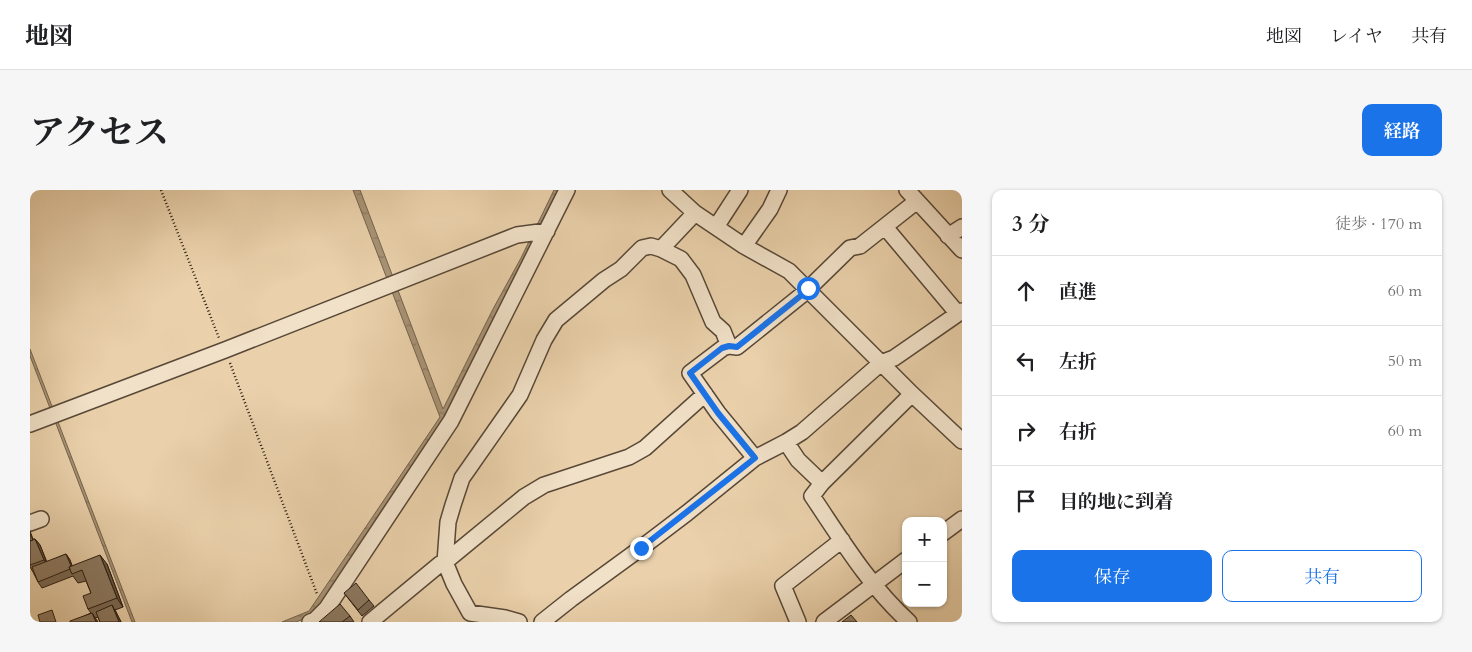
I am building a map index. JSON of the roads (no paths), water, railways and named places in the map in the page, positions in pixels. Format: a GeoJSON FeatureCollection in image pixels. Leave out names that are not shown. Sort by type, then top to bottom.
{"type":"FeatureCollection","features":[{"type":"Feature","properties":{"kind":"street"},"geometry":{"type":"LineString","coordinates":[[310,622],[315,620],[327,608],[450,421],[567,190]]}},
{"type":"Feature","properties":{"kind":"street"},"geometry":{"type":"LineString","coordinates":[[670,190],[695,213],[744,246],[789,271],[912,394],[962,441]]}},
{"type":"Feature","properties":{"kind":"street"},"geometry":{"type":"LineString","coordinates":[[716,226],[740,190]]}},
{"type":"Feature","properties":{"kind":"street"},"geometry":{"type":"LineString","coordinates":[[744,246],[770,209],[779,190]]}},
{"type":"Feature","properties":{"kind":"street"},"geometry":{"type":"LineString","coordinates":[[755,458],[690,373],[722,348],[729,346],[737,347],[803,294],[850,248],[860,246],[885,227],[912,195],[962,250]]}},
{"type":"Feature","properties":{"kind":"street"},"geometry":{"type":"LineString","coordinates":[[661,249],[695,213]]}},
{"type":"Feature","properties":{"kind":"street"},"geometry":{"type":"LineString","coordinates":[[948,236],[962,226]]}},
{"type":"Feature","properties":{"kind":"street"},"geometry":{"type":"LineString","coordinates":[[542,622],[687,513],[755,458],[802,432],[881,363],[894,358],[960,312],[885,227]]}},
{"type":"Feature","properties":{"kind":"street"},"geometry":{"type":"LineString","coordinates":[[30,424],[225,350],[517,235],[547,231]]}},
{"type":"Feature","properties":{"kind":"street"},"geometry":{"type":"LineString","coordinates":[[519,622],[470,613],[454,584],[446,562],[448,522],[462,478],[520,395],[544,340],[556,320],[620,269],[642,248],[650,246],[681,259],[693,275],[713,322],[723,331],[729,346]]}},
{"type":"Feature","properties":{"kind":"street"},"geometry":{"type":"LineString","coordinates":[[370,622],[440,564],[446,562],[524,496],[544,485],[629,457],[645,448],[705,394]]}},
{"type":"Feature","properties":{"kind":"street"},"geometry":{"type":"LineString","coordinates":[[909,622],[894,608],[874,584],[812,496],[822,483],[912,394]]}},
{"type":"Feature","properties":{"kind":"street"},"geometry":{"type":"LineString","coordinates":[[786,442],[798,460],[822,483]]}},
{"type":"Feature","properties":{"kind":"street"},"geometry":{"type":"LineString","coordinates":[[947,530],[962,519]]}},
{"type":"Feature","properties":{"kind":"street"},"geometry":{"type":"LineString","coordinates":[[798,622],[783,586],[842,540]]}},
{"type":"Feature","properties":{"kind":"street"},"geometry":{"type":"LineString","coordinates":[[824,622],[903,562]]}},
{"type":"Feature","properties":{"kind":"water"},"geometry":{"type":"Polygon","coordinates":[[[353,190],[360,190],[443,409],[554,190],[558,190],[442,423],[313,615],[296,622],[282,622],[309,611],[440,417],[353,190]]]}},
{"type":"Feature","properties":{"kind":"water"},"geometry":{"type":"Polygon","coordinates":[[[30,349],[135,622],[132,622],[30,356],[30,349]]]}}]}
